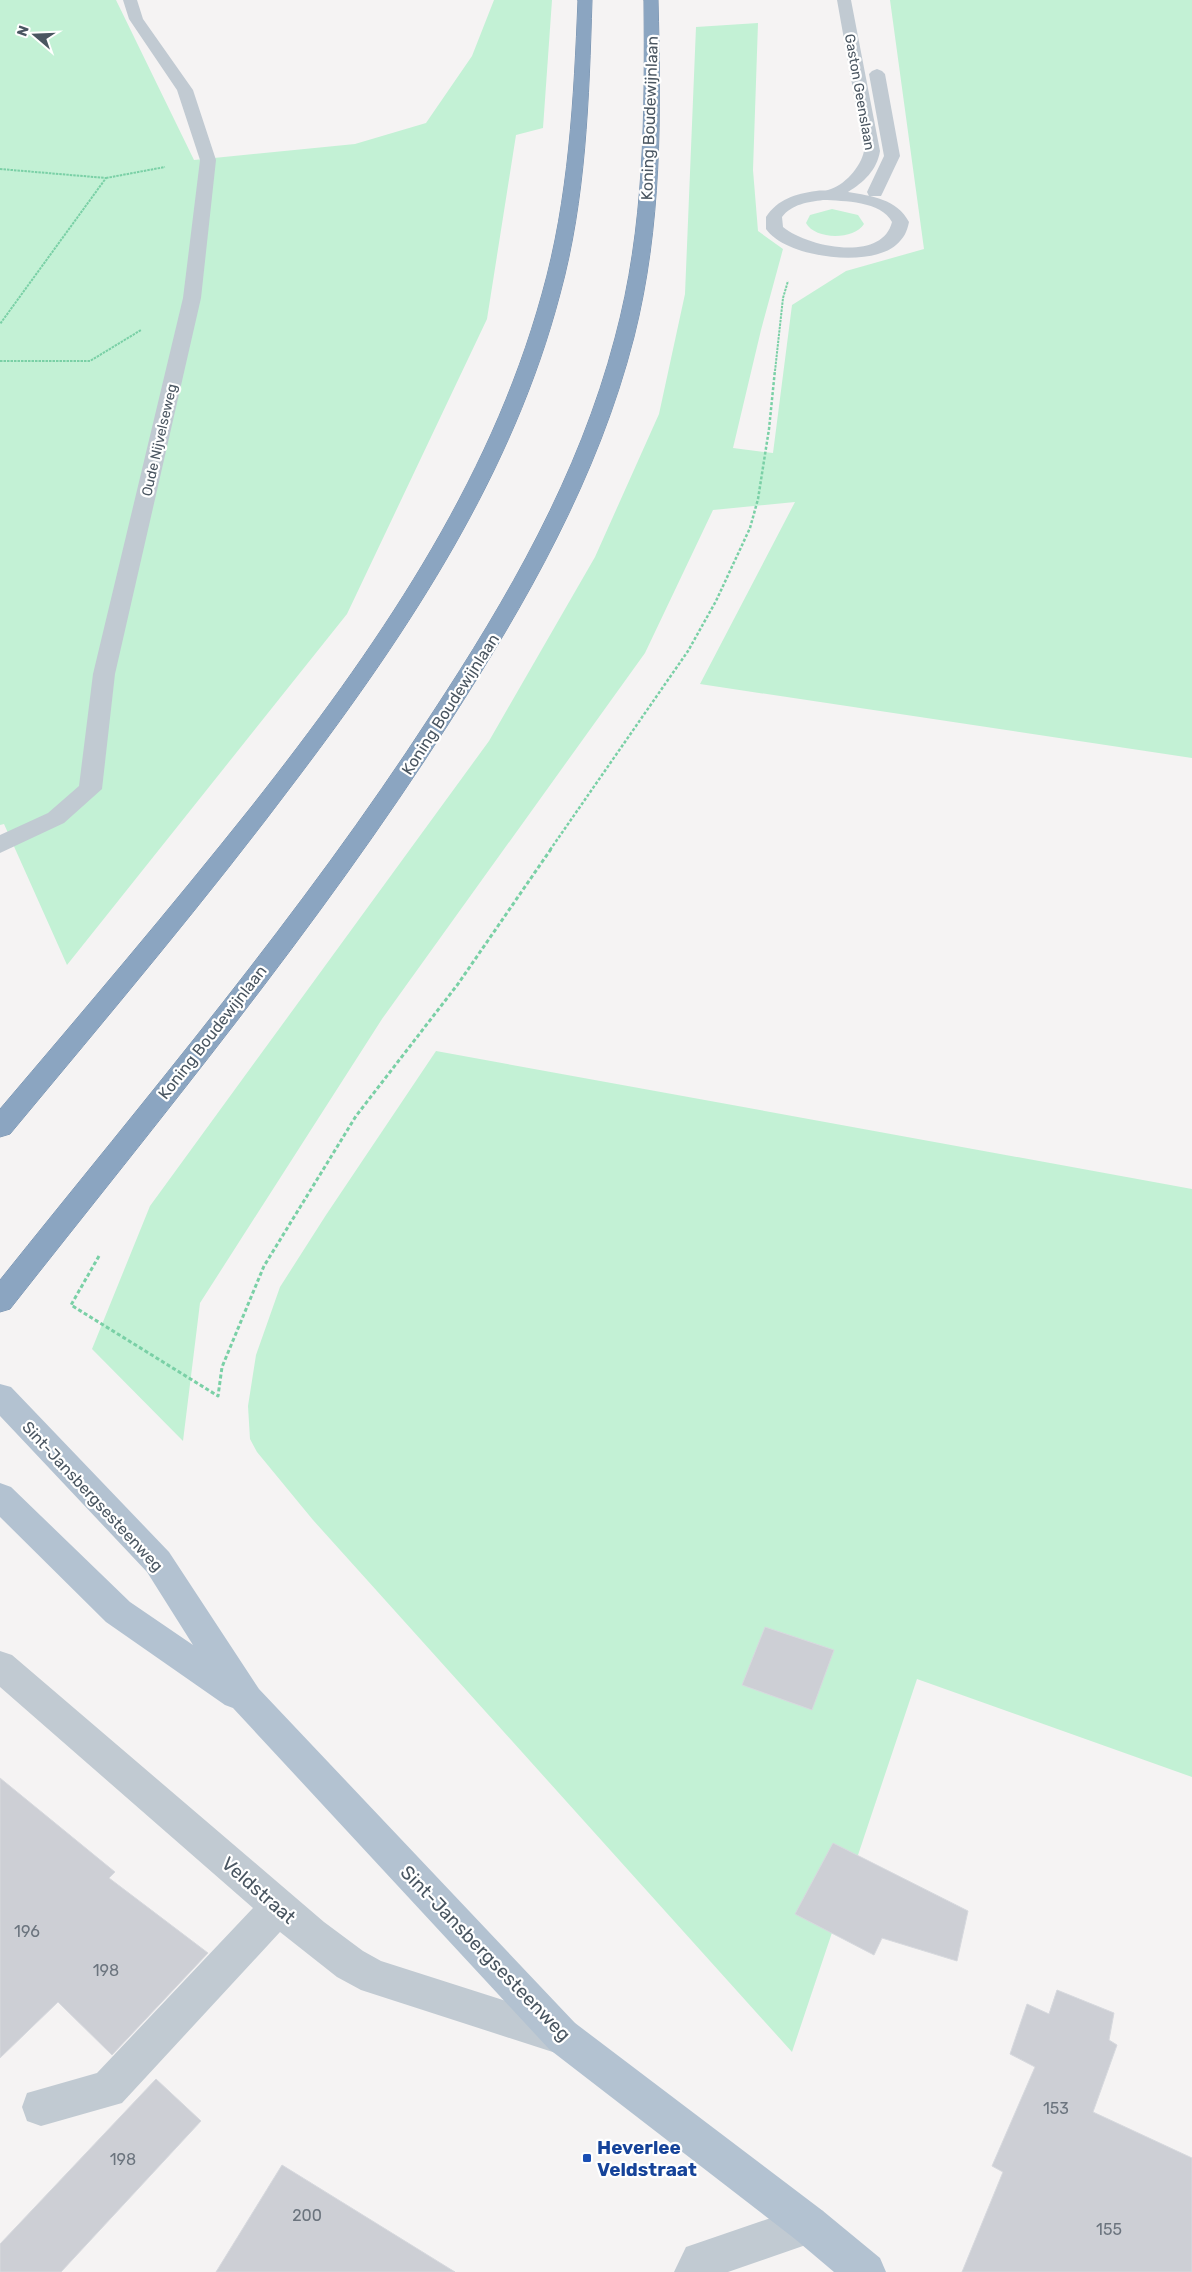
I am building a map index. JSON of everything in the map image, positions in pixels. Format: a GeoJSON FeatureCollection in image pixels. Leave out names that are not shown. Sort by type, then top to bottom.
{"type":"FeatureCollection","features":[{"type":"Feature","properties":{"kind":"highway"},"geometry":{"type":"LineString","coordinates":[[0,1128],[271,799],[369,666],[420,588],[471,500],[506,426],[534,352],[560,258],[573,178],[585,0]]}},
{"type":"Feature","properties":{"kind":"highway","name":"Koning Boudewijnlaan"},"geometry":{"type":"LineString","coordinates":[[0,1301],[309,908],[418,756],[510,610],[555,521],[596,432],[624,338],[639,265],[650,181],[651,0]]}},
{"type":"Feature","properties":{"kind":"main road","name":"Sint-Jansbergsesteenweg"},"geometry":{"type":"LineString","coordinates":[[0,1396],[158,1562],[247,1700],[562,2036],[809,2225],[866,2272]]}},
{"type":"Feature","properties":{"kind":"main road","name":"Sint-Jansbergsesteenweg"},"geometry":{"type":"LineString","coordinates":[[0,1496],[118,1612],[247,1700]]}},
{"type":"Feature","properties":{"kind":"street","name":"Oude Nijvelseweg"},"geometry":{"type":"LineString","coordinates":[[0,845],[56,818],[90,789],[104,674],[192,298],[208,160],[185,90],[136,19],[130,0]]}},
{"type":"Feature","properties":{"kind":"street","name":"Gaston Geenslaan"},"geometry":{"type":"LineString","coordinates":[[832,195],[856,180],[872,161],[872,151],[844,0]]}},
{"type":"Feature","properties":{"kind":"street","name":"Gaston Geenslaan"},"geometry":{"type":"LineString","coordinates":[[872,201],[892,156],[874,58]]}},
{"type":"Feature","properties":{"kind":"street","name":"Gaston Geenslaan"},"geometry":{"type":"LineString","coordinates":[[832,195],[852,196],[872,201],[890,210],[897,217],[900,225],[898,232],[892,239],[874,248],[842,252],[816,250],[793,243],[775,229],[773,221],[776,214],[787,204],[806,197],[832,195]]}},
{"type":"Feature","properties":{"kind":"street","name":"Veldstraat"},"geometry":{"type":"LineString","coordinates":[[0,1666],[279,1907],[350,1964],[374,1977],[562,2036]]}},
{"type":"Feature","properties":{"kind":"street"},"geometry":{"type":"LineString","coordinates":[[41,2107],[108,2089],[279,1907]]}},
{"type":"Feature","properties":{"kind":"street"},"geometry":{"type":"LineString","coordinates":[[694,2272],[700,2261],[809,2225]]}},
{"type":"Feature","properties":{"kind":"path"},"geometry":{"type":"LineString","coordinates":[[0,169],[106,178],[208,160]]}},
{"type":"Feature","properties":{"kind":"path"},"geometry":{"type":"LineString","coordinates":[[0,324],[106,178]]}},
{"type":"Feature","properties":{"kind":"path"},"geometry":{"type":"LineString","coordinates":[[104,1247],[71,1305],[218,1396],[222,1367],[264,1266],[356,1116],[458,984],[688,652],[716,600],[750,528],[758,499],[769,429],[783,298],[790,275]]}},
{"type":"Feature","properties":{"kind":"path"},"geometry":{"type":"LineString","coordinates":[[0,361],[90,361]]}},
{"type":"Feature","properties":{"kind":"green space"},"geometry":{"type":"Polygon","coordinates":[[[0,0],[116,0],[194,160],[355,144],[426,123],[472,56],[494,0],[552,0],[543,128],[516,135],[487,319],[347,614],[67,965],[4,824],[0,825],[0,0]]]}},
{"type":"Feature","properties":{"kind":"green space"},"geometry":{"type":"Polygon","coordinates":[[[890,0],[1192,0],[1192,758],[700,684],[795,502],[713,510],[645,653],[382,1019],[200,1303],[183,1441],[92,1349],[150,1206],[489,741],[595,557],[659,414],[685,294],[696,27],[758,23],[753,170],[758,231],[783,249],[761,330],[733,448],[773,453],[792,305],[846,271],[924,249],[890,0]]]}},
{"type":"Feature","properties":{"kind":"green space"},"geometry":{"type":"Polygon","coordinates":[[[832,209],[858,215],[864,224],[852,233],[835,236],[817,233],[806,223],[810,215],[832,209]]]}},
{"type":"Feature","properties":{"kind":"green space"},"geometry":{"type":"Polygon","coordinates":[[[436,1051],[1192,1189],[1192,1777],[917,1679],[792,2052],[313,1520],[257,1452],[250,1439],[248,1406],[256,1355],[280,1287],[436,1051]]]}},
{"type":"Feature","properties":{"kind":"building"},"geometry":{"type":"Polygon","coordinates":[[[765,1627],[834,1650],[812,1710],[742,1685],[765,1627]]]}},
{"type":"Feature","properties":{"kind":"building"},"geometry":{"type":"Polygon","coordinates":[[[0,1778],[115,1872],[109,1878],[208,1953],[112,2055],[58,2002],[0,2058],[0,1778]]]}},
{"type":"Feature","properties":{"kind":"building"},"geometry":{"type":"Polygon","coordinates":[[[833,1843],[968,1911],[957,1961],[882,1938],[874,1955],[795,1914],[833,1843]]]}},
{"type":"Feature","properties":{"kind":"building"},"geometry":{"type":"Polygon","coordinates":[[[1057,1990],[1114,2013],[1109,2040],[1117,2045],[1093,2112],[1192,2158],[1192,2272],[962,2272],[1003,2172],[992,2166],[1035,2067],[1010,2054],[1027,2004],[1049,2014],[1057,1990]]]}},
{"type":"Feature","properties":{"kind":"building"},"geometry":{"type":"Polygon","coordinates":[[[156,2079],[201,2121],[61,2272],[0,2272],[0,2244],[156,2079]]]}},
{"type":"Feature","properties":{"kind":"building"},"geometry":{"type":"Polygon","coordinates":[[[282,2165],[455,2272],[216,2272],[282,2165]]]}},
{"type":"Feature","properties":{"kind":"place","name":"Heverlee Veldstraat"},"geometry":{"type":"Point","coordinates":[587,2158]}}]}
